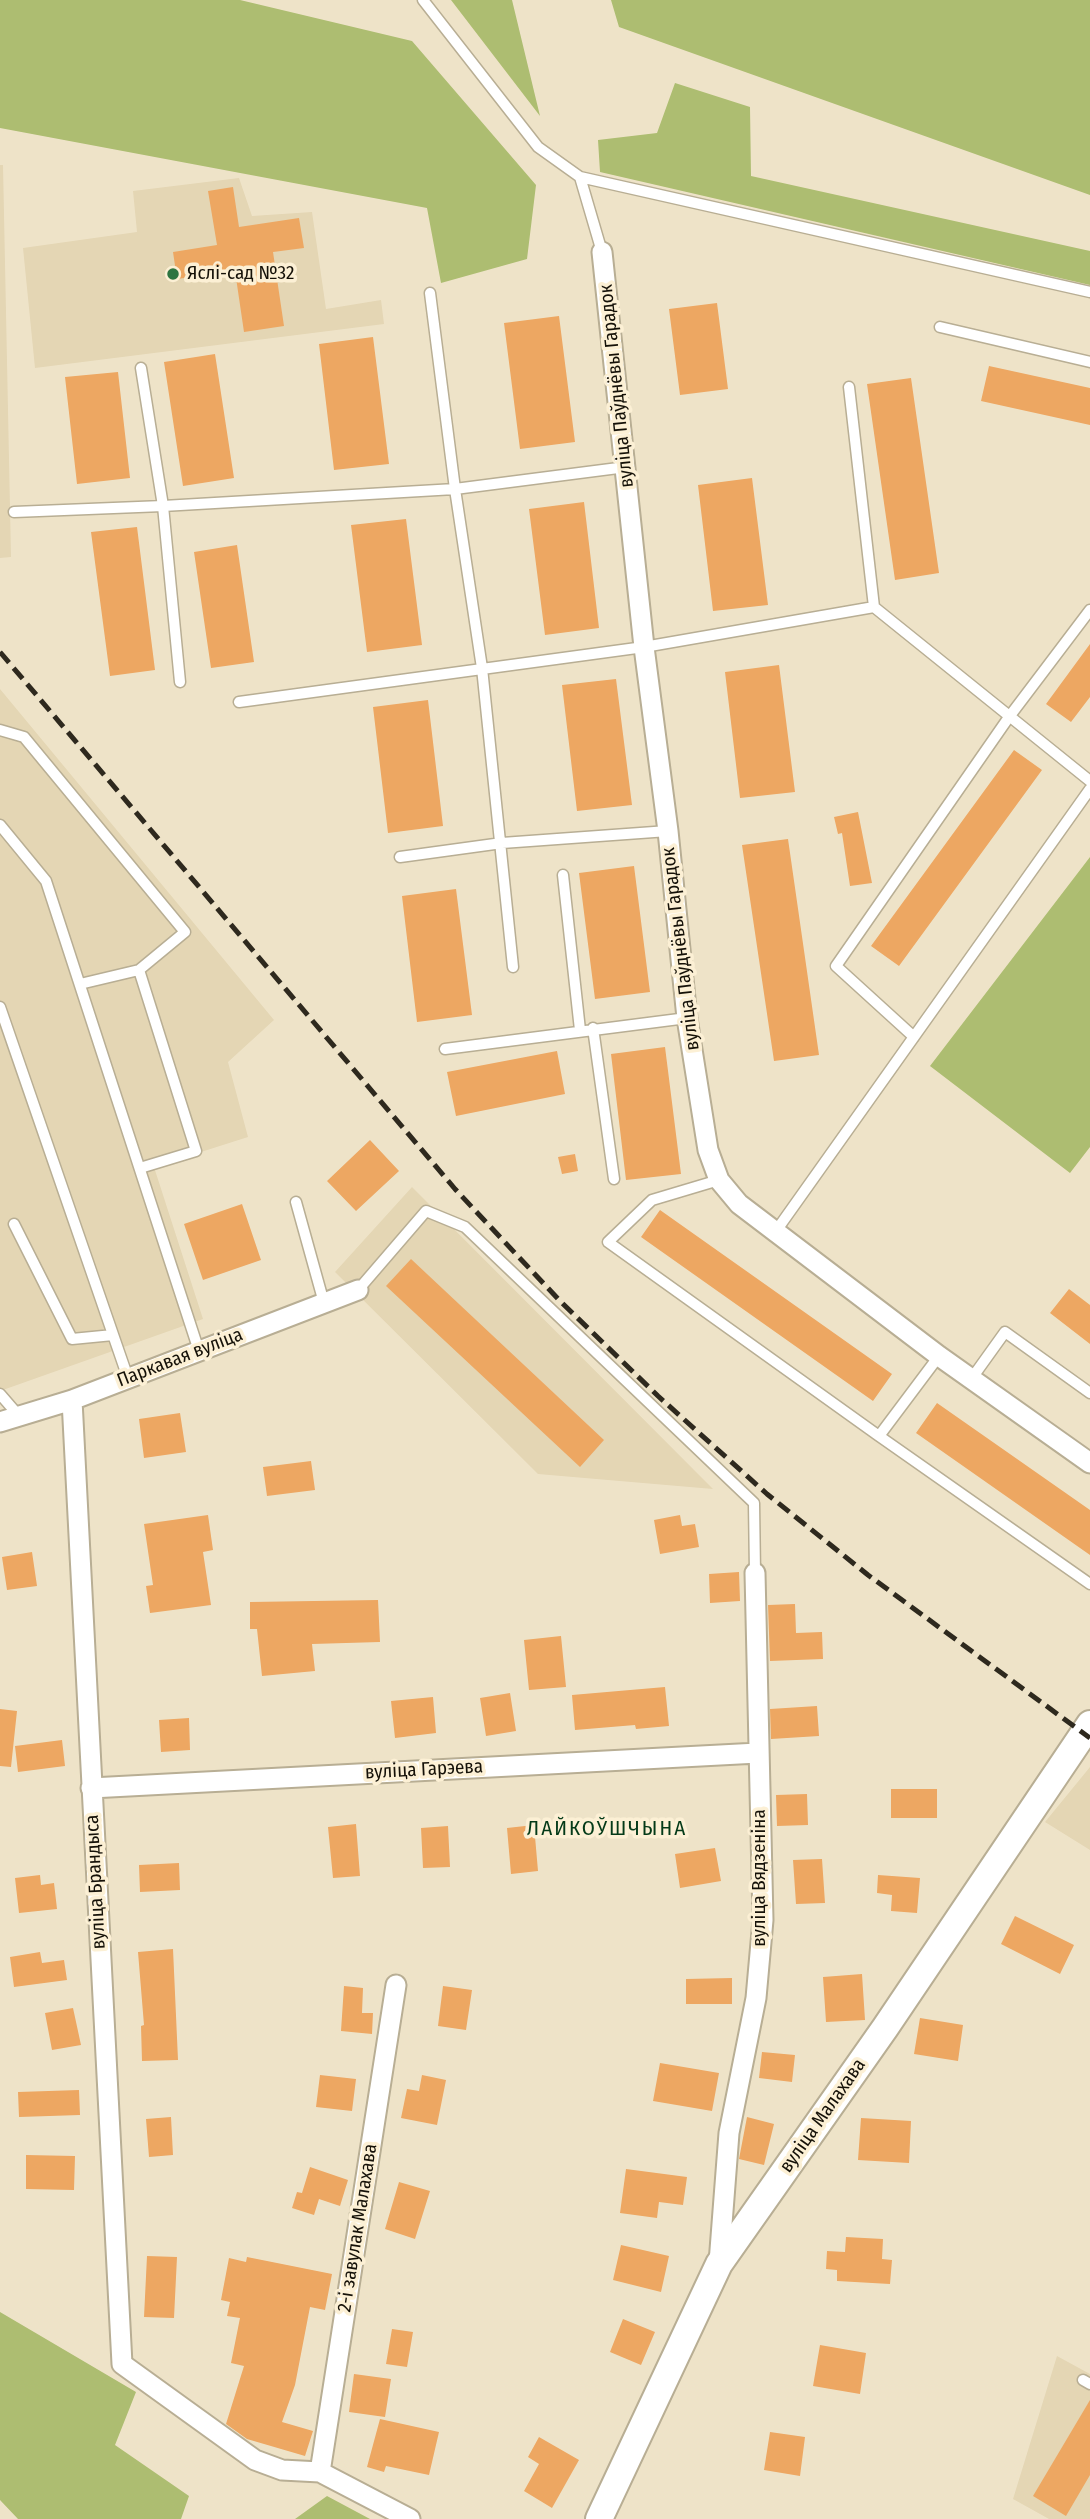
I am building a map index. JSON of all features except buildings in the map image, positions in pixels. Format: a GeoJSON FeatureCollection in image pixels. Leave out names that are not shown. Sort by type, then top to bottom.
{"type":"FeatureCollection","features":[{"type":"Feature","properties":{"kind":"street","name":"вуліца Паўднёвы Гарадок"},"geometry":{"type":"LineString","coordinates":[[603,252],[644,647],[687,1018],[708,1150],[719,1180],[739,1204],[939,1356],[1090,1463]]}},
{"type":"Feature","properties":{"kind":"street","name":"Паркавая вуліца"},"geometry":{"type":"LineString","coordinates":[[9,1419],[72,1399],[358,1290]]}},
{"type":"Feature","properties":{"kind":"street","name":"вуліца Брандыса"},"geometry":{"type":"LineString","coordinates":[[72,1399],[122,2364],[255,2460],[282,2470],[320,2472]]}},
{"type":"Feature","properties":{"kind":"street","name":"вуліца Вядзеніна"},"geometry":{"type":"LineString","coordinates":[[719,2264],[729,2133],[756,1998],[763,1920],[755,1573]]}},
{"type":"Feature","properties":{"kind":"street","name":"вуліца Малахава"},"geometry":{"type":"LineString","coordinates":[[599,2519],[719,2264],[885,2028],[1087,1729]]}},
{"type":"Feature","properties":{"kind":"street","name":"вуліца Гарэева"},"geometry":{"type":"LineString","coordinates":[[91,1788],[758,1753]]}},
{"type":"Feature","properties":{"kind":"street","name":"2-і завулак Малахава"},"geometry":{"type":"LineString","coordinates":[[320,2472],[396,1985]]}},
{"type":"Feature","properties":{"kind":"street"},"geometry":{"type":"LineString","coordinates":[[320,2472],[410,2519]]}},
{"type":"Feature","properties":{"kind":"lane"},"geometry":{"type":"LineString","coordinates":[[423,0],[538,147],[580,177],[1090,292]]}},
{"type":"Feature","properties":{"kind":"lane"},"geometry":{"type":"LineString","coordinates":[[580,177],[603,252]]}},
{"type":"Feature","properties":{"kind":"lane"},"geometry":{"type":"LineString","coordinates":[[430,293],[455,489],[482,668],[513,967]]}},
{"type":"Feature","properties":{"kind":"lane"},"geometry":{"type":"LineString","coordinates":[[940,327],[1090,362]]}},
{"type":"Feature","properties":{"kind":"lane"},"geometry":{"type":"LineString","coordinates":[[141,368],[163,506],[180,682]]}},
{"type":"Feature","properties":{"kind":"lane"},"geometry":{"type":"LineString","coordinates":[[849,387],[874,607],[1090,781]]}},
{"type":"Feature","properties":{"kind":"lane"},"geometry":{"type":"LineString","coordinates":[[14,512],[455,489],[626,467]]}},
{"type":"Feature","properties":{"kind":"lane"},"geometry":{"type":"LineString","coordinates":[[239,702],[644,647],[874,607]]}},
{"type":"Feature","properties":{"kind":"lane"},"geometry":{"type":"LineString","coordinates":[[914,1037],[836,967],[1009,717],[1090,610]]}},
{"type":"Feature","properties":{"kind":"lane"},"geometry":{"type":"LineString","coordinates":[[0,730],[24,737],[186,932],[139,970],[80,984]]}},
{"type":"Feature","properties":{"kind":"lane"},"geometry":{"type":"LineString","coordinates":[[776,1231],[1090,789]]}},
{"type":"Feature","properties":{"kind":"lane"},"geometry":{"type":"LineString","coordinates":[[0,825],[46,881],[199,1351]]}},
{"type":"Feature","properties":{"kind":"lane"},"geometry":{"type":"LineString","coordinates":[[400,857],[502,843],[667,831]]}},
{"type":"Feature","properties":{"kind":"lane"},"geometry":{"type":"LineString","coordinates":[[563,875],[580,1030]]}},
{"type":"Feature","properties":{"kind":"lane"},"geometry":{"type":"LineString","coordinates":[[139,970],[197,1151],[140,1168]]}},
{"type":"Feature","properties":{"kind":"lane"},"geometry":{"type":"LineString","coordinates":[[0,1007],[128,1378]]}},
{"type":"Feature","properties":{"kind":"lane"},"geometry":{"type":"LineString","coordinates":[[445,1049],[687,1018]]}},
{"type":"Feature","properties":{"kind":"lane"},"geometry":{"type":"LineString","coordinates":[[593,1028],[614,1179]]}},
{"type":"Feature","properties":{"kind":"lane"},"geometry":{"type":"LineString","coordinates":[[719,1180],[652,1200],[608,1242],[1090,1584]]}},
{"type":"Feature","properties":{"kind":"lane"},"geometry":{"type":"LineString","coordinates":[[296,1202],[324,1303]]}},
{"type":"Feature","properties":{"kind":"lane"},"geometry":{"type":"LineString","coordinates":[[358,1290],[426,1211],[465,1227],[754,1503],[755,1573]]}},
{"type":"Feature","properties":{"kind":"lane"},"geometry":{"type":"LineString","coordinates":[[14,1224],[72,1339],[113,1335]]}},
{"type":"Feature","properties":{"kind":"lane"},"geometry":{"type":"LineString","coordinates":[[972,1378],[1005,1332],[1090,1393]]}},
{"type":"Feature","properties":{"kind":"lane"},"geometry":{"type":"LineString","coordinates":[[879,1436],[939,1356]]}},
{"type":"Feature","properties":{"kind":"lane"},"geometry":{"type":"LineString","coordinates":[[0,1394],[9,1419]]}},
{"type":"Feature","properties":{"kind":"shaded area"},"geometry":{"type":"Polygon","coordinates":[[[0,165],[3,165],[11,557],[0,558],[0,165]]]}},
{"type":"Feature","properties":{"kind":"shaded area","name":"Яслі-сад №32"},"geometry":{"type":"Polygon","coordinates":[[[239,178],[252,216],[312,212],[326,309],[381,300],[384,324],[35,368],[23,248],[137,232],[133,191],[239,178]]]}},
{"type":"Feature","properties":{"kind":"shaded area"},"geometry":{"type":"Polygon","coordinates":[[[0,689],[274,1020],[228,1062],[248,1137],[154,1167],[203,1319],[0,1391],[0,689]]]}},
{"type":"Feature","properties":{"kind":"shaded area"},"geometry":{"type":"Polygon","coordinates":[[[412,1187],[713,1489],[538,1474],[335,1272],[412,1187]]]}},
{"type":"Feature","properties":{"kind":"shaded area"},"geometry":{"type":"Polygon","coordinates":[[[1090,1767],[1090,1850],[1045,1822],[1090,1767]]]}},
{"type":"Feature","properties":{"kind":"shaded area"},"geometry":{"type":"Polygon","coordinates":[[[1057,2356],[1090,2374],[1090,2519],[1049,2519],[1013,2499],[1057,2356]]]}},
{"type":"Feature","properties":{"kind":"green space"},"geometry":{"type":"Polygon","coordinates":[[[0,0],[240,0],[412,41],[536,185],[527,259],[441,283],[427,208],[0,128],[0,0]]]}},
{"type":"Feature","properties":{"kind":"green space"},"geometry":{"type":"Polygon","coordinates":[[[451,0],[512,0],[540,116],[451,0]]]}},
{"type":"Feature","properties":{"kind":"green space"},"geometry":{"type":"Polygon","coordinates":[[[611,0],[1090,0],[1090,195],[619,27],[611,0]]]}},
{"type":"Feature","properties":{"kind":"green space"},"geometry":{"type":"Polygon","coordinates":[[[675,83],[750,107],[751,176],[1090,251],[1090,285],[600,172],[598,140],[657,133],[675,83]]]}},
{"type":"Feature","properties":{"kind":"green space"},"geometry":{"type":"Polygon","coordinates":[[[1090,857],[1090,1147],[1070,1173],[930,1066],[1090,857]]]}},
{"type":"Feature","properties":{"kind":"green space"},"geometry":{"type":"Polygon","coordinates":[[[0,2312],[136,2392],[115,2445],[189,2496],[181,2519],[18,2519],[0,2500],[0,2312]]]}},
{"type":"Feature","properties":{"kind":"green space"},"geometry":{"type":"Polygon","coordinates":[[[327,2496],[370,2519],[295,2519],[327,2496]]]}},
{"type":"Feature","properties":{"kind":"railway"},"geometry":{"type":"LineString","coordinates":[[0,652],[455,1189],[560,1301],[658,1396],[767,1494],[868,1575],[1090,1738]]}},
{"type":"Feature","properties":{"kind":"place","name":"Яслі-сад №32"},"geometry":{"type":"Point","coordinates":[173,274]}},
{"type":"Feature","properties":{"kind":"district","name":"ЛАЙКОЎШЧЫНА"},"geometry":{"type":"Point","coordinates":[607,1829]}}]}
